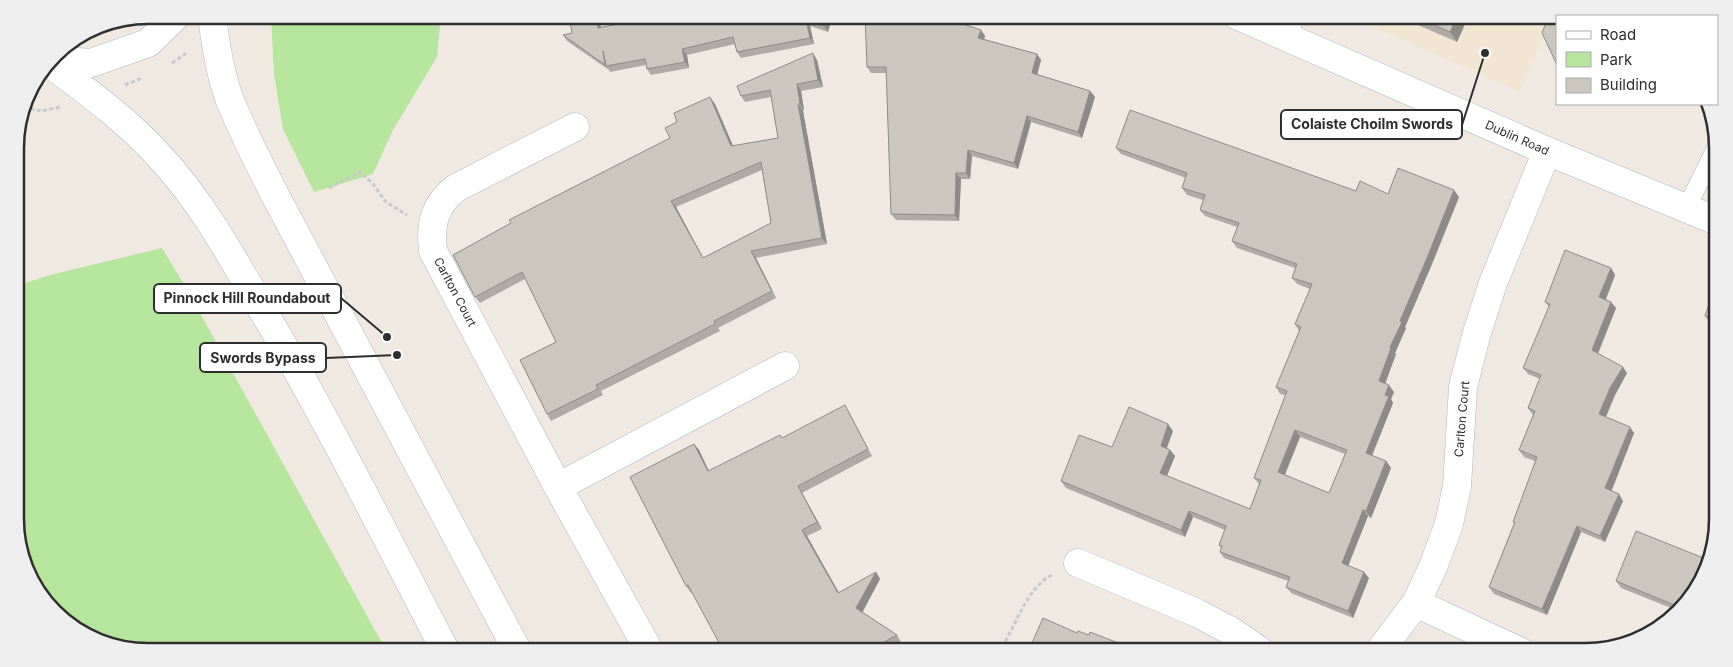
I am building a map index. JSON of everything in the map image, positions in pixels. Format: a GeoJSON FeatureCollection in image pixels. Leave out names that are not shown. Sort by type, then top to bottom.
{"type":"FeatureCollection","features":[{"type":"Feature","properties":{"kind":"main road"},"geometry":{"type":"LineString","coordinates":[[58,62],[91,64],[148,42],[167,24]]}},
{"type":"Feature","properties":{"kind":"main road"},"geometry":{"type":"LineString","coordinates":[[213,24],[219,58],[229,96],[247,139],[513,643]]}},
{"type":"Feature","properties":{"kind":"main road","name":"Dublin Road"},"geometry":{"type":"LineString","coordinates":[[1292,26],[1547,151],[1709,218]]}},
{"type":"Feature","properties":{"kind":"main road"},"geometry":{"type":"LineString","coordinates":[[55,65],[94,96],[162,158],[187,190],[218,236],[287,351],[441,643]]}},
{"type":"Feature","properties":{"kind":"main road","name":"Carlton Court"},"geometry":{"type":"LineString","coordinates":[[575,127],[456,188],[445,196],[437,208],[433,222],[431,236],[433,251],[558,487],[645,643]]}},
{"type":"Feature","properties":{"kind":"main road","name":"Carlton Court"},"geometry":{"type":"LineString","coordinates":[[1386,643],[1416,603],[1433,567],[1449,524],[1456,486],[1463,387],[1476,336],[1493,283],[1547,151]]}},
{"type":"Feature","properties":{"kind":"main road"},"geometry":{"type":"LineString","coordinates":[[558,487],[785,366]]}},
{"type":"Feature","properties":{"kind":"main road"},"geometry":{"type":"LineString","coordinates":[[1078,563],[1197,612],[1248,643]]}},
{"type":"Feature","properties":{"kind":"main road"},"geometry":{"type":"LineString","coordinates":[[1416,603],[1502,643]]}},
{"type":"Feature","properties":{"kind":"lane"},"geometry":{"type":"LineString","coordinates":[[1686,209],[1709,162]]}},
{"type":"Feature","properties":{"kind":"path"},"geometry":{"type":"LineString","coordinates":[[30,108],[41,111],[66,106]]}},
{"type":"Feature","properties":{"kind":"path"},"geometry":{"type":"LineString","coordinates":[[330,188],[360,172],[386,202],[403,214],[433,222]]}},
{"type":"Feature","properties":{"kind":"path"},"geometry":{"type":"LineString","coordinates":[[1004,643],[1038,586],[1046,578],[1078,563]]}},
{"type":"Feature","properties":{"kind":"shaded area"},"geometry":{"type":"Polygon","coordinates":[[[1367,24],[1549,24],[1520,92],[1367,24]]]}},
{"type":"Feature","properties":{"kind":"green space"},"geometry":{"type":"Polygon","coordinates":[[[271,24],[440,24],[437,57],[393,130],[373,174],[314,192],[283,129],[274,74],[271,24]]]}},
{"type":"Feature","properties":{"kind":"green space"},"geometry":{"type":"Polygon","coordinates":[[[162,248],[185,286],[382,643],[140,643],[123,641],[108,637],[79,622],[54,601],[30,559],[24,527],[24,283],[50,275],[162,248]]]}},
{"type":"Feature","properties":{"kind":"building"},"geometry":{"type":"Polygon","coordinates":[[[570,24],[597,24],[598,28],[618,24],[807,24],[810,38],[737,52],[733,37],[682,49],[685,62],[647,69],[645,59],[606,66],[603,51],[605,65],[563,35],[572,33],[570,24]]]}},
{"type":"Feature","properties":{"kind":"building"},"geometry":{"type":"Polygon","coordinates":[[[865,24],[963,24],[981,30],[978,38],[1037,54],[1032,73],[1090,91],[1078,132],[1027,116],[1014,163],[968,150],[966,173],[956,173],[955,215],[891,214],[886,67],[867,67],[865,24]]]}},
{"type":"Feature","properties":{"kind":"building"},"geometry":{"type":"Polygon","coordinates":[[[1432,24],[1454,24],[1450,32],[1432,24]]]}},
{"type":"Feature","properties":{"kind":"building"},"geometry":{"type":"Polygon","coordinates":[[[1546,24],[1556,24],[1556,63],[1542,33],[1546,24]]]}},
{"type":"Feature","properties":{"kind":"building"},"geometry":{"type":"Polygon","coordinates":[[[813,53],[818,80],[797,84],[800,104],[798,104],[822,238],[751,251],[772,291],[714,321],[715,324],[596,385],[598,389],[547,414],[520,360],[556,342],[522,272],[475,297],[453,255],[511,223],[509,220],[670,138],[665,128],[677,122],[674,113],[710,97],[731,146],[778,138],[770,90],[741,96],[737,86],[813,53]],[[761,162],[671,201],[703,258],[771,223],[761,162]]]}},
{"type":"Feature","properties":{"kind":"building"},"geometry":{"type":"Polygon","coordinates":[[[1130,110],[1356,191],[1360,181],[1388,194],[1398,168],[1454,190],[1400,321],[1402,322],[1390,347],[1379,381],[1389,385],[1385,395],[1389,396],[1366,453],[1386,461],[1366,511],[1363,510],[1342,563],[1364,572],[1348,611],[1286,587],[1290,577],[1220,552],[1222,546],[1219,545],[1226,526],[1189,511],[1181,530],[1061,481],[1079,435],[1112,447],[1129,407],[1168,424],[1161,446],[1170,450],[1160,473],[1250,509],[1261,480],[1254,478],[1287,391],[1276,387],[1301,327],[1295,324],[1312,284],[1292,278],[1297,264],[1232,241],[1239,223],[1200,210],[1205,195],[1182,188],[1187,173],[1116,148],[1130,110]],[[1295,430],[1278,472],[1329,493],[1347,450],[1295,430]]]}},
{"type":"Feature","properties":{"kind":"building"},"geometry":{"type":"Polygon","coordinates":[[[1565,250],[1611,268],[1599,297],[1611,302],[1592,350],[1623,367],[1610,388],[1599,414],[1630,427],[1605,488],[1619,494],[1600,536],[1577,526],[1542,609],[1489,587],[1515,522],[1513,522],[1537,457],[1519,450],[1535,411],[1528,408],[1541,375],[1523,368],[1550,304],[1545,302],[1565,250]]]}},
{"type":"Feature","properties":{"kind":"building"},"geometry":{"type":"Polygon","coordinates":[[[1709,304],[1709,317],[1705,316],[1709,304]]]}},
{"type":"Feature","properties":{"kind":"building"},"geometry":{"type":"Polygon","coordinates":[[[845,405],[868,449],[798,486],[817,522],[802,530],[838,593],[876,572],[856,608],[897,635],[882,643],[719,643],[688,585],[686,586],[630,477],[694,444],[708,471],[780,435],[782,438],[845,405]]]}},
{"type":"Feature","properties":{"kind":"building"},"geometry":{"type":"Polygon","coordinates":[[[1636,531],[1703,558],[1693,581],[1675,605],[1616,581],[1636,531]]]}},
{"type":"Feature","properties":{"kind":"building"},"geometry":{"type":"Polygon","coordinates":[[[1043,618],[1077,633],[1078,631],[1089,635],[1090,632],[1118,643],[1032,643],[1043,618]]]}},
{"type":"Feature","properties":{"kind":"place","name":"Colaiste Choilm Swords"},"geometry":{"type":"Point","coordinates":[1485,53]}},
{"type":"Feature","properties":{"kind":"place","name":"Pinnock Hill Roundabout"},"geometry":{"type":"Point","coordinates":[387,337]}},
{"type":"Feature","properties":{"kind":"place","name":"Swords Bypass"},"geometry":{"type":"Point","coordinates":[397,355]}}]}
